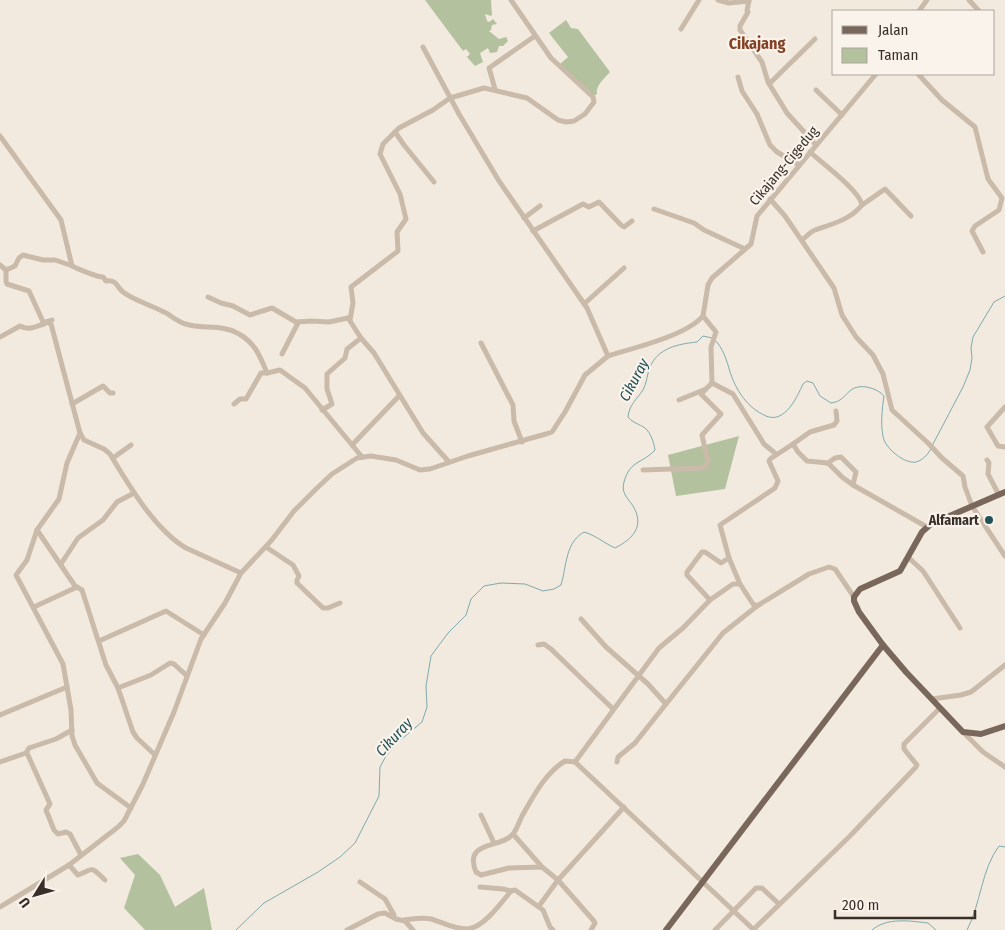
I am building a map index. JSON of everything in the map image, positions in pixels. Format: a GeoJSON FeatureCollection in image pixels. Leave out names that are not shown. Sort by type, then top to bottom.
{"type":"FeatureCollection","features":[{"type":"Feature","properties":{"kind":"main road"},"geometry":{"type":"LineString","coordinates":[[1002,494],[938,520],[927,527],[922,532],[900,571],[865,586],[857,592],[854,601],[859,612],[883,645],[963,732],[988,733],[1005,726]]}},
{"type":"Feature","properties":{"kind":"main road"},"geometry":{"type":"LineString","coordinates":[[666,930],[883,645]]}},
{"type":"Feature","properties":{"kind":"street"},"geometry":{"type":"LineString","coordinates":[[449,462],[425,435],[374,353],[361,338],[349,319],[352,306],[351,287],[398,251],[397,232],[406,218],[400,194],[380,154],[383,144],[395,132],[450,98],[484,88],[495,89],[527,98],[562,122],[574,121],[585,114],[591,107],[594,100],[593,97],[553,60],[510,0]]}},
{"type":"Feature","properties":{"kind":"street"},"geometry":{"type":"LineString","coordinates":[[682,29],[699,0]]}},
{"type":"Feature","properties":{"kind":"street"},"geometry":{"type":"LineString","coordinates":[[718,0],[728,3],[749,1],[746,11],[748,12],[740,26],[740,30],[764,66],[769,84],[787,113],[816,145]]}},
{"type":"Feature","properties":{"kind":"street"},"geometry":{"type":"LineString","coordinates":[[969,0],[978,10]]}},
{"type":"Feature","properties":{"kind":"street"},"geometry":{"type":"LineString","coordinates":[[495,89],[489,68],[535,36]]}},
{"type":"Feature","properties":{"kind":"street"},"geometry":{"type":"LineString","coordinates":[[769,84],[816,39]]}},
{"type":"Feature","properties":{"kind":"street"},"geometry":{"type":"LineString","coordinates":[[423,47],[450,98],[499,181],[587,308],[608,356]]}},
{"type":"Feature","properties":{"kind":"street","name":"Cikajang-Cigedug"},"geometry":{"type":"LineString","coordinates":[[704,316],[708,285],[712,278],[751,244],[757,216],[875,75]]}},
{"type":"Feature","properties":{"kind":"street"},"geometry":{"type":"LineString","coordinates":[[919,75],[940,97],[975,127],[978,132],[988,179],[1002,198],[999,210],[975,226],[972,231],[982,252]]}},
{"type":"Feature","properties":{"kind":"street"},"geometry":{"type":"LineString","coordinates":[[738,77],[742,91],[757,114],[770,145],[777,152],[799,165]]}},
{"type":"Feature","properties":{"kind":"street"},"geometry":{"type":"LineString","coordinates":[[816,90],[842,115]]}},
{"type":"Feature","properties":{"kind":"street"},"geometry":{"type":"LineString","coordinates":[[395,132],[434,182]]}},
{"type":"Feature","properties":{"kind":"street"},"geometry":{"type":"LineString","coordinates":[[0,136],[61,220],[70,265]]}},
{"type":"Feature","properties":{"kind":"street"},"geometry":{"type":"LineString","coordinates":[[810,152],[848,185],[861,200],[862,205]]}},
{"type":"Feature","properties":{"kind":"street"},"geometry":{"type":"LineString","coordinates":[[802,240],[814,231],[842,221],[885,189],[911,216]]}},
{"type":"Feature","properties":{"kind":"street"},"geometry":{"type":"LineString","coordinates":[[770,199],[786,216],[835,289],[843,317],[858,340],[872,353],[882,372],[891,408],[935,452],[964,476],[965,487],[972,506],[1005,556]]}},
{"type":"Feature","properties":{"kind":"street"},"geometry":{"type":"LineString","coordinates":[[533,231],[583,204],[590,207],[599,202],[624,227],[632,221]]}},
{"type":"Feature","properties":{"kind":"street"},"geometry":{"type":"LineString","coordinates":[[524,218],[540,206]]}},
{"type":"Feature","properties":{"kind":"street"},"geometry":{"type":"LineString","coordinates":[[654,209],[694,223],[702,230],[745,249]]}},
{"type":"Feature","properties":{"kind":"street"},"geometry":{"type":"LineString","coordinates":[[6,270],[15,266],[21,256],[55,260],[103,277],[106,281],[118,284],[124,293],[166,312],[181,323],[207,327],[224,327],[238,332],[255,346],[267,373]]}},
{"type":"Feature","properties":{"kind":"street"},"geometry":{"type":"LineString","coordinates":[[0,265],[6,270]]}},
{"type":"Feature","properties":{"kind":"street"},"geometry":{"type":"LineString","coordinates":[[584,304],[624,268]]}},
{"type":"Feature","properties":{"kind":"street"},"geometry":{"type":"LineString","coordinates":[[6,270],[6,283],[30,292],[47,322],[51,324],[80,433],[84,440],[106,450],[146,510],[182,545],[242,573]]}},
{"type":"Feature","properties":{"kind":"street"},"geometry":{"type":"LineString","coordinates":[[208,297],[233,306],[250,315],[272,308],[292,321],[298,322],[329,322],[349,319]]}},
{"type":"Feature","properties":{"kind":"street"},"geometry":{"type":"LineString","coordinates":[[0,907],[69,865],[118,827],[124,820],[143,784],[195,652],[204,635],[242,573],[266,547],[294,511],[332,474],[357,458],[371,456],[396,460],[420,470],[430,469],[552,432],[565,412],[579,382],[608,356],[647,346],[690,326],[704,316],[715,329],[712,383],[701,394],[721,414],[702,435],[708,462],[707,466],[643,470]]}},
{"type":"Feature","properties":{"kind":"street"},"geometry":{"type":"LineString","coordinates":[[0,337],[20,326],[28,329],[35,328],[47,322]]}},
{"type":"Feature","properties":{"kind":"street"},"geometry":{"type":"LineString","coordinates":[[282,354],[298,322]]}},
{"type":"Feature","properties":{"kind":"street"},"geometry":{"type":"LineString","coordinates":[[322,410],[332,406],[327,389],[327,374],[345,358],[347,349],[361,338]]}},
{"type":"Feature","properties":{"kind":"street"},"geometry":{"type":"LineString","coordinates":[[481,343],[512,405],[514,421],[522,442]]}},
{"type":"Feature","properties":{"kind":"street"},"geometry":{"type":"LineString","coordinates":[[234,404],[240,399],[246,399],[261,374],[280,370],[303,386],[362,457]]}},
{"type":"Feature","properties":{"kind":"street"},"geometry":{"type":"LineString","coordinates":[[712,383],[733,394],[764,444],[776,454]]}},
{"type":"Feature","properties":{"kind":"street"},"geometry":{"type":"LineString","coordinates":[[72,404],[103,386],[110,393],[113,393]]}},
{"type":"Feature","properties":{"kind":"street"},"geometry":{"type":"LineString","coordinates":[[679,400],[706,389]]}},
{"type":"Feature","properties":{"kind":"street"},"geometry":{"type":"LineString","coordinates":[[352,445],[399,396]]}},
{"type":"Feature","properties":{"kind":"street"},"geometry":{"type":"LineString","coordinates":[[1005,406],[987,427],[998,446],[1005,447]]}},
{"type":"Feature","properties":{"kind":"street"},"geometry":{"type":"LineString","coordinates":[[757,606],[753,604],[740,584],[729,558],[720,525],[775,488],[778,481],[769,462],[770,458],[810,432],[834,425],[837,421],[836,412]]}},
{"type":"Feature","properties":{"kind":"street"},"geometry":{"type":"LineString","coordinates":[[80,433],[67,463],[59,499],[37,530],[28,558],[16,575],[61,658],[71,710],[75,745],[94,780],[131,808]]}},
{"type":"Feature","properties":{"kind":"street"},"geometry":{"type":"LineString","coordinates":[[793,444],[807,461],[828,463],[853,485],[927,527]]}},
{"type":"Feature","properties":{"kind":"street"},"geometry":{"type":"LineString","coordinates":[[112,458],[131,445]]}},
{"type":"Feature","properties":{"kind":"street"},"geometry":{"type":"LineString","coordinates":[[828,463],[835,458],[841,457],[856,472],[853,485]]}},
{"type":"Feature","properties":{"kind":"street"},"geometry":{"type":"LineString","coordinates":[[986,460],[989,463],[988,474],[1002,494]]}},
{"type":"Feature","properties":{"kind":"street"},"geometry":{"type":"LineString","coordinates":[[61,564],[78,538],[105,518],[117,502],[134,493]]}},
{"type":"Feature","properties":{"kind":"street"},"geometry":{"type":"LineString","coordinates":[[37,530],[76,587],[82,590],[106,665],[118,688],[135,735],[155,755]]}},
{"type":"Feature","properties":{"kind":"street"},"geometry":{"type":"LineString","coordinates":[[266,547],[293,565],[300,576],[297,583],[323,608],[328,608],[340,602]]}},
{"type":"Feature","properties":{"kind":"street"},"geometry":{"type":"LineString","coordinates":[[710,600],[687,575],[687,572],[702,552],[705,552],[721,563],[729,558]]}},
{"type":"Feature","properties":{"kind":"street"},"geometry":{"type":"LineString","coordinates":[[909,558],[923,571],[960,628]]}},
{"type":"Feature","properties":{"kind":"street"},"geometry":{"type":"LineString","coordinates":[[617,762],[618,757],[635,743],[723,633],[757,606],[809,574],[829,567],[835,569],[854,597]]}},
{"type":"Feature","properties":{"kind":"street"},"geometry":{"type":"LineString","coordinates":[[575,762],[659,648],[683,628],[710,600],[733,584],[740,584]]}},
{"type":"Feature","properties":{"kind":"street"},"geometry":{"type":"LineString","coordinates":[[34,607],[76,587]]}},
{"type":"Feature","properties":{"kind":"street"},"geometry":{"type":"LineString","coordinates":[[99,641],[166,611],[204,635]]}},
{"type":"Feature","properties":{"kind":"street"},"geometry":{"type":"LineString","coordinates":[[581,619],[606,647],[666,704]]}},
{"type":"Feature","properties":{"kind":"street"},"geometry":{"type":"LineString","coordinates":[[538,645],[544,644],[551,649],[613,709]]}},
{"type":"Feature","properties":{"kind":"street"},"geometry":{"type":"LineString","coordinates":[[118,688],[151,675],[170,663],[174,664],[187,676]]}},
{"type":"Feature","properties":{"kind":"street"},"geometry":{"type":"LineString","coordinates":[[932,699],[971,692],[1005,665]]}},
{"type":"Feature","properties":{"kind":"street"},"geometry":{"type":"LineString","coordinates":[[0,715],[67,687]]}},
{"type":"Feature","properties":{"kind":"street"},"geometry":{"type":"LineString","coordinates":[[542,867],[509,868],[484,875],[479,874],[475,868],[476,852],[480,848],[505,840],[513,834],[536,791],[556,767],[565,761],[575,762],[753,930],[849,837],[916,767],[917,765],[904,749],[904,744],[940,708]]}},
{"type":"Feature","properties":{"kind":"street"},"geometry":{"type":"LineString","coordinates":[[0,762],[27,753],[29,748],[56,739],[72,730]]}},
{"type":"Feature","properties":{"kind":"street"},"geometry":{"type":"LineString","coordinates":[[963,732],[983,752],[1005,767]]}},
{"type":"Feature","properties":{"kind":"street"},"geometry":{"type":"LineString","coordinates":[[27,753],[50,804],[46,810],[54,830],[58,834],[66,832],[70,834],[80,855]]}},
{"type":"Feature","properties":{"kind":"street"},"geometry":{"type":"LineString","coordinates":[[538,906],[558,880],[624,807]]}},
{"type":"Feature","properties":{"kind":"street"},"geometry":{"type":"LineString","coordinates":[[481,815],[494,843]]}},
{"type":"Feature","properties":{"kind":"street"},"geometry":{"type":"LineString","coordinates":[[513,834],[542,867],[558,880],[594,922],[591,930]]}},
{"type":"Feature","properties":{"kind":"street"},"geometry":{"type":"LineString","coordinates":[[69,865],[78,875],[93,868],[105,880]]}},
{"type":"Feature","properties":{"kind":"street"},"geometry":{"type":"LineString","coordinates":[[360,882],[385,899],[395,918]]}},
{"type":"Feature","properties":{"kind":"street"},"geometry":{"type":"LineString","coordinates":[[715,930],[753,890],[759,887],[779,904]]}},
{"type":"Feature","properties":{"kind":"street"},"geometry":{"type":"LineString","coordinates":[[480,888],[516,890],[545,913],[550,928],[553,930]]}},
{"type":"Feature","properties":{"kind":"street"},"geometry":{"type":"LineString","coordinates":[[347,930],[382,913],[388,913],[395,918],[404,920],[429,918],[461,929],[470,929],[477,926],[495,911],[511,891]]}},
{"type":"Feature","properties":{"kind":"street"},"geometry":{"type":"LineString","coordinates":[[404,920],[413,930]]}},
{"type":"Feature","properties":{"kind":"green space"},"geometry":{"type":"Polygon","coordinates":[[[425,0],[491,0],[492,15],[485,14],[487,21],[489,22],[493,19],[497,24],[492,25],[489,31],[499,39],[506,37],[508,41],[503,46],[499,46],[497,52],[490,53],[488,48],[480,53],[483,62],[475,66],[467,57],[470,54],[466,49],[463,51],[425,0]]]}},
{"type":"Feature","properties":{"kind":"green space"},"geometry":{"type":"Polygon","coordinates":[[[566,20],[571,28],[578,29],[610,72],[599,85],[597,94],[594,96],[559,65],[568,57],[549,33],[566,20]]]}},
{"type":"Feature","properties":{"kind":"green space"},"geometry":{"type":"Polygon","coordinates":[[[739,436],[725,489],[676,496],[668,455],[739,436]]]}},
{"type":"Feature","properties":{"kind":"green space"},"geometry":{"type":"Polygon","coordinates":[[[138,854],[160,875],[175,907],[204,888],[212,930],[145,930],[124,908],[135,875],[120,858],[138,854]]]}},
{"type":"Feature","properties":{"kind":"waterway","name":"Cikuray"},"geometry":{"type":"LineString","coordinates":[[932,446],[970,370],[973,337],[994,302],[1005,296]]}},
{"type":"Feature","properties":{"kind":"waterway","name":"Cikuray"},"geometry":{"type":"LineString","coordinates":[[236,930],[264,903],[318,872],[340,857],[355,843],[379,796],[380,767],[386,756],[397,743],[422,722],[427,707],[426,686],[431,656],[448,633],[466,615],[471,599],[484,586],[501,583],[525,584],[543,591],[554,589],[561,585],[573,542],[584,532],[615,548],[632,536],[638,520],[633,506],[624,492],[624,482],[633,466],[655,450],[652,438],[647,430],[628,417],[630,409],[643,390],[650,367],[658,355],[669,348],[697,342],[703,336],[712,338]]}},
{"type":"Feature","properties":{"kind":"waterway","name":"Cikuray"},"geometry":{"type":"LineString","coordinates":[[715,340],[726,359],[732,379],[739,392],[759,413],[773,417],[784,413],[794,402],[803,384],[807,381],[813,383],[820,396],[831,403],[840,400],[855,388],[868,387],[884,396],[882,430],[884,440],[893,452],[902,459],[916,462],[925,457],[931,449]]}},
{"type":"Feature","properties":{"kind":"waterway"},"geometry":{"type":"LineString","coordinates":[[967,930],[993,855],[999,846],[1005,847]]}},
{"type":"Feature","properties":{"kind":"waterway"},"geometry":{"type":"LineString","coordinates":[[872,930],[885,923],[899,921],[928,923],[936,930]]}},
{"type":"Feature","properties":{"kind":"place","name":"Alfamart"},"geometry":{"type":"Point","coordinates":[989,520]}},
{"type":"Feature","properties":{"kind":"district","name":"Cikajang"},"geometry":{"type":"Point","coordinates":[757,43]}}]}
